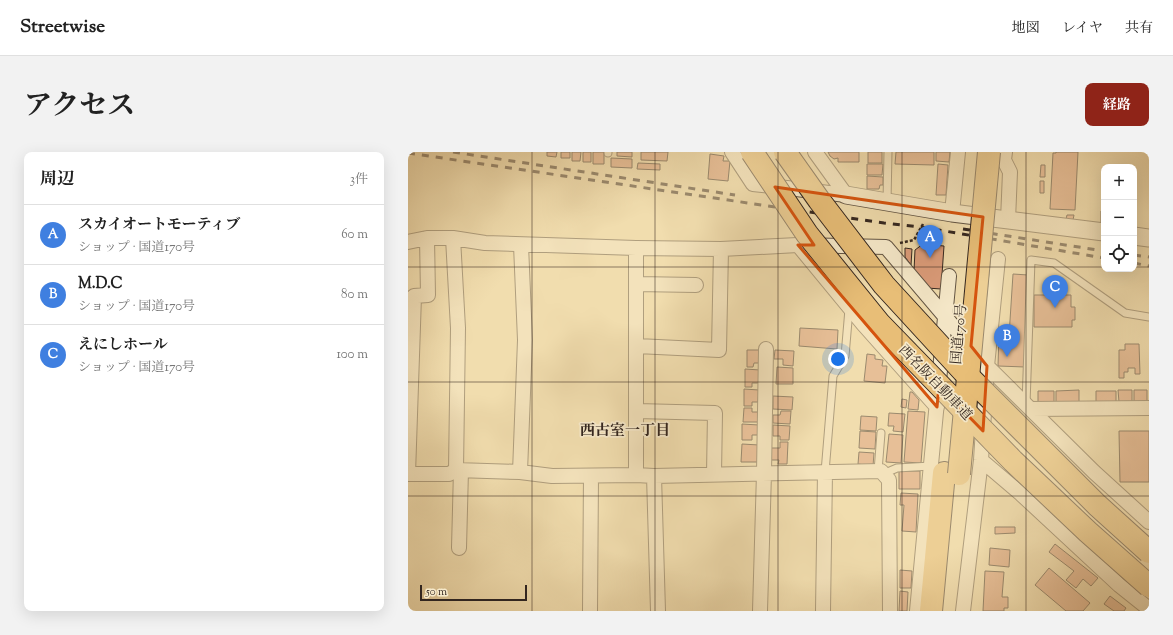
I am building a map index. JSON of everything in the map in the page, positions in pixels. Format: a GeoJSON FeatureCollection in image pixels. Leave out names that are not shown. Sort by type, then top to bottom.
{"type":"FeatureCollection","features":[{"type":"Feature","properties":{"kind":"highway","name":"西名阪自動車道"},"geometry":{"type":"LineString","coordinates":[[752,152],[807,234],[879,323],[1013,461],[1088,532],[1149,586]]}},
{"type":"Feature","properties":{"kind":"highway","name":"西名阪自動車道"},"geometry":{"type":"LineString","coordinates":[[785,152],[819,200],[884,285],[963,371],[1091,500],[1149,552]]}},
{"type":"Feature","properties":{"kind":"highway","name":"国道170号"},"geometry":{"type":"LineString","coordinates":[[931,611],[975,152]]}},
{"type":"Feature","properties":{"kind":"highway","name":"国道170号"},"geometry":{"type":"LineString","coordinates":[[946,611],[945,471],[989,152]]}},
{"type":"Feature","properties":{"kind":"street"},"geometry":{"type":"LineString","coordinates":[[732,152],[752,184],[846,196],[947,213],[1101,232]]}},
{"type":"Feature","properties":{"kind":"street"},"geometry":{"type":"LineString","coordinates":[[815,152],[846,196]]}},
{"type":"Feature","properties":{"kind":"street"},"geometry":{"type":"LineString","coordinates":[[947,213],[958,152]]}},
{"type":"Feature","properties":{"kind":"street"},"geometry":{"type":"LineString","coordinates":[[1005,152],[1004,160],[1010,172],[1008,220]]}},
{"type":"Feature","properties":{"kind":"street"},"geometry":{"type":"LineString","coordinates":[[1137,236],[1149,238]]}},
{"type":"Feature","properties":{"kind":"street"},"geometry":{"type":"LineString","coordinates":[[427,238],[428,295],[414,296],[408,474],[449,474],[458,470],[520,472],[552,476],[654,476],[825,472],[881,473],[889,480],[890,611]]}},
{"type":"Feature","properties":{"kind":"street"},"geometry":{"type":"LineString","coordinates":[[408,242],[427,238],[453,238],[485,243],[721,250],[798,245],[886,247],[987,366],[1094,472],[1149,522]]}},
{"type":"Feature","properties":{"kind":"street"},"geometry":{"type":"LineString","coordinates":[[453,238],[458,328],[459,548]]}},
{"type":"Feature","properties":{"kind":"street"},"geometry":{"type":"LineString","coordinates":[[520,472],[525,340],[522,244]]}},
{"type":"Feature","properties":{"kind":"street"},"geometry":{"type":"LineString","coordinates":[[798,245],[849,307],[937,407]]}},
{"type":"Feature","properties":{"kind":"street"},"geometry":{"type":"LineString","coordinates":[[636,248],[636,475]]}},
{"type":"Feature","properties":{"kind":"street"},"geometry":{"type":"LineString","coordinates":[[636,346],[719,350],[721,250]]}},
{"type":"Feature","properties":{"kind":"street"},"geometry":{"type":"LineString","coordinates":[[963,611],[981,460],[987,366],[998,259]]}},
{"type":"Feature","properties":{"kind":"street"},"geometry":{"type":"LineString","coordinates":[[917,611],[945,471],[937,407],[948,276]]}},
{"type":"Feature","properties":{"kind":"street"},"geometry":{"type":"LineString","coordinates":[[636,284],[696,285]]}},
{"type":"Feature","properties":{"kind":"street"},"geometry":{"type":"LineString","coordinates":[[760,611],[766,350]]}},
{"type":"Feature","properties":{"kind":"street"},"geometry":{"type":"LineString","coordinates":[[1028,407],[1149,408]]}},
{"type":"Feature","properties":{"kind":"street"},"geometry":{"type":"LineString","coordinates":[[637,411],[716,413],[714,474]]}},
{"type":"Feature","properties":{"kind":"street"},"geometry":{"type":"LineString","coordinates":[[981,460],[1021,494],[1119,585],[1149,609]]}},
{"type":"Feature","properties":{"kind":"street"},"geometry":{"type":"LineString","coordinates":[[823,611],[825,472]]}},
{"type":"Feature","properties":{"kind":"street"},"geometry":{"type":"LineString","coordinates":[[590,611],[591,476]]}},
{"type":"Feature","properties":{"kind":"street"},"geometry":{"type":"LineString","coordinates":[[654,476],[658,611]]}},
{"type":"Feature","properties":{"kind":"lane"},"geometry":{"type":"LineString","coordinates":[[887,203],[888,152]]}},
{"type":"Feature","properties":{"kind":"lane"},"geometry":{"type":"LineString","coordinates":[[1028,407],[1031,260],[1054,263],[1124,312],[1149,316]]}},
{"type":"Feature","properties":{"kind":"lane"},"geometry":{"type":"LineString","coordinates":[[825,472],[833,376],[845,356],[849,307]]}},
{"type":"Feature","properties":{"kind":"lane"},"geometry":{"type":"LineString","coordinates":[[881,433],[881,473],[897,468],[945,471]]}},
{"type":"Feature","properties":{"kind":"path"},"geometry":{"type":"LineString","coordinates":[[886,247],[914,240],[924,223],[947,213]]}},
{"type":"Feature","properties":{"kind":"highlighted area"},"geometry":{"type":"Polygon","coordinates":[[[775,187],[983,217],[971,346],[987,366],[983,431],[939,386],[937,407],[798,245],[814,245],[775,187]]]}},
{"type":"Feature","properties":{"kind":"building"},"geometry":{"type":"Polygon","coordinates":[[[547,152],[557,152],[556,157],[547,156],[547,152]]]}},
{"type":"Feature","properties":{"kind":"building"},"geometry":{"type":"Polygon","coordinates":[[[561,152],[570,152],[570,158],[561,158],[561,152]]]}},
{"type":"Feature","properties":{"kind":"building"},"geometry":{"type":"Polygon","coordinates":[[[572,152],[581,152],[580,161],[572,161],[572,152]]]}},
{"type":"Feature","properties":{"kind":"building"},"geometry":{"type":"Polygon","coordinates":[[[583,152],[591,152],[591,162],[583,162],[583,152]]]}},
{"type":"Feature","properties":{"kind":"building"},"geometry":{"type":"Polygon","coordinates":[[[593,152],[604,152],[604,164],[593,164],[593,152]]]}},
{"type":"Feature","properties":{"kind":"building"},"geometry":{"type":"Polygon","coordinates":[[[617,152],[632,152],[632,157],[617,156],[617,152]]]}},
{"type":"Feature","properties":{"kind":"building"},"geometry":{"type":"Polygon","coordinates":[[[641,152],[668,152],[667,161],[641,160],[641,152]]]}},
{"type":"Feature","properties":{"kind":"building"},"geometry":{"type":"Polygon","coordinates":[[[828,152],[859,152],[859,162],[838,162],[838,158],[834,159],[828,152]]]}},
{"type":"Feature","properties":{"kind":"building"},"geometry":{"type":"Polygon","coordinates":[[[868,152],[882,152],[882,163],[868,163],[868,152]]]}},
{"type":"Feature","properties":{"kind":"building"},"geometry":{"type":"Polygon","coordinates":[[[896,152],[934,152],[934,165],[895,164],[896,152]]]}},
{"type":"Feature","properties":{"kind":"building"},"geometry":{"type":"Polygon","coordinates":[[[936,152],[950,152],[949,162],[936,161],[936,152]]]}},
{"type":"Feature","properties":{"kind":"building"},"geometry":{"type":"Polygon","coordinates":[[[1078,152],[1075,210],[1050,209],[1053,153],[1078,152]]]}},
{"type":"Feature","properties":{"kind":"building"},"geometry":{"type":"Polygon","coordinates":[[[710,154],[724,156],[723,161],[730,161],[728,181],[708,179],[710,154]]]}},
{"type":"Feature","properties":{"kind":"building"},"geometry":{"type":"Polygon","coordinates":[[[611,158],[632,159],[632,168],[611,167],[611,158]]]}},
{"type":"Feature","properties":{"kind":"building"},"geometry":{"type":"Polygon","coordinates":[[[638,163],[660,164],[660,170],[637,169],[638,163]]]}},
{"type":"Feature","properties":{"kind":"building"},"geometry":{"type":"Polygon","coordinates":[[[867,164],[883,164],[882,175],[867,175],[867,164]]]}},
{"type":"Feature","properties":{"kind":"building"},"geometry":{"type":"Polygon","coordinates":[[[938,164],[948,165],[946,195],[936,195],[938,164]]]}},
{"type":"Feature","properties":{"kind":"building"},"geometry":{"type":"Polygon","coordinates":[[[1041,165],[1045,165],[1045,177],[1040,177],[1041,165]]]}},
{"type":"Feature","properties":{"kind":"building"},"geometry":{"type":"Polygon","coordinates":[[[867,176],[883,177],[883,185],[880,185],[879,189],[867,189],[867,176]]]}},
{"type":"Feature","properties":{"kind":"building"},"geometry":{"type":"Polygon","coordinates":[[[1040,181],[1044,181],[1044,193],[1040,193],[1040,181]]]}},
{"type":"Feature","properties":{"kind":"building"},"geometry":{"type":"Polygon","coordinates":[[[1067,215],[1074,215],[1073,220],[1066,219],[1067,215]]]}},
{"type":"Feature","properties":{"kind":"building"},"geometry":{"type":"Polygon","coordinates":[[[923,244],[944,246],[941,289],[927,288],[914,271],[915,250],[923,244]]]}},
{"type":"Feature","properties":{"kind":"building"},"geometry":{"type":"Polygon","coordinates":[[[905,248],[912,249],[911,265],[905,257],[905,248]]]}},
{"type":"Feature","properties":{"kind":"building"},"geometry":{"type":"Polygon","coordinates":[[[1013,274],[1028,275],[1025,367],[998,366],[999,335],[1009,336],[1013,274]]]}},
{"type":"Feature","properties":{"kind":"building"},"geometry":{"type":"Polygon","coordinates":[[[1034,295],[1071,295],[1071,307],[1075,307],[1075,320],[1072,320],[1072,327],[1034,327],[1034,295]]]}},
{"type":"Feature","properties":{"kind":"building"},"geometry":{"type":"Polygon","coordinates":[[[800,328],[838,330],[837,349],[799,346],[800,328]]]}},
{"type":"Feature","properties":{"kind":"building"},"geometry":{"type":"Polygon","coordinates":[[[1125,344],[1139,344],[1140,374],[1135,374],[1135,368],[1128,368],[1128,372],[1124,372],[1124,378],[1119,378],[1119,350],[1125,350],[1125,344]]]}},
{"type":"Feature","properties":{"kind":"building"},"geometry":{"type":"Polygon","coordinates":[[[747,350],[760,350],[760,363],[754,363],[753,367],[747,367],[747,350]]]}},
{"type":"Feature","properties":{"kind":"building"},"geometry":{"type":"Polygon","coordinates":[[[775,350],[794,351],[793,366],[783,365],[783,359],[774,359],[775,350]]]}},
{"type":"Feature","properties":{"kind":"building"},"geometry":{"type":"Polygon","coordinates":[[[867,354],[875,355],[875,359],[883,360],[882,366],[887,366],[885,383],[864,381],[867,354]]]}},
{"type":"Feature","properties":{"kind":"building"},"geometry":{"type":"Polygon","coordinates":[[[777,367],[793,368],[793,384],[776,384],[777,367]]]}},
{"type":"Feature","properties":{"kind":"building"},"geometry":{"type":"Polygon","coordinates":[[[745,369],[760,370],[759,383],[752,383],[752,387],[745,387],[745,369]]]}},
{"type":"Feature","properties":{"kind":"building"},"geometry":{"type":"Polygon","coordinates":[[[744,389],[759,390],[758,402],[752,402],[752,406],[744,406],[744,389]]]}},
{"type":"Feature","properties":{"kind":"building"},"geometry":{"type":"Polygon","coordinates":[[[1079,390],[1079,403],[1056,404],[1056,391],[1079,390]]]}},
{"type":"Feature","properties":{"kind":"building"},"geometry":{"type":"Polygon","coordinates":[[[1118,390],[1132,390],[1132,402],[1119,402],[1118,390]]]}},
{"type":"Feature","properties":{"kind":"building"},"geometry":{"type":"Polygon","coordinates":[[[1134,390],[1147,390],[1147,401],[1134,402],[1134,390]]]}},
{"type":"Feature","properties":{"kind":"building"},"geometry":{"type":"Polygon","coordinates":[[[1038,391],[1054,391],[1054,404],[1038,404],[1038,391]]]}},
{"type":"Feature","properties":{"kind":"building"},"geometry":{"type":"Polygon","coordinates":[[[1096,391],[1116,391],[1116,403],[1096,403],[1096,391]]]}},
{"type":"Feature","properties":{"kind":"building"},"geometry":{"type":"Polygon","coordinates":[[[910,392],[912,392],[919,400],[918,410],[908,409],[910,392]]]}},
{"type":"Feature","properties":{"kind":"building"},"geometry":{"type":"Polygon","coordinates":[[[773,396],[793,397],[792,410],[773,409],[773,396]]]}},
{"type":"Feature","properties":{"kind":"building"},"geometry":{"type":"Polygon","coordinates":[[[902,399],[907,400],[906,408],[901,407],[902,399]]]}},
{"type":"Feature","properties":{"kind":"building"},"geometry":{"type":"Polygon","coordinates":[[[744,408],[752,408],[752,412],[760,412],[759,422],[743,422],[744,408]]]}},
{"type":"Feature","properties":{"kind":"building"},"geometry":{"type":"Polygon","coordinates":[[[781,411],[791,411],[790,424],[773,423],[773,415],[780,415],[781,411]]]}},
{"type":"Feature","properties":{"kind":"building"},"geometry":{"type":"Polygon","coordinates":[[[908,411],[925,412],[921,463],[904,462],[908,411]]]}},
{"type":"Feature","properties":{"kind":"building"},"geometry":{"type":"Polygon","coordinates":[[[889,413],[905,414],[903,432],[893,431],[894,426],[888,426],[889,413]]]}},
{"type":"Feature","properties":{"kind":"building"},"geometry":{"type":"Polygon","coordinates":[[[861,416],[877,417],[876,431],[860,430],[861,416]]]}},
{"type":"Feature","properties":{"kind":"building"},"geometry":{"type":"Polygon","coordinates":[[[742,424],[759,425],[759,435],[752,435],[752,440],[742,440],[742,424]]]}},
{"type":"Feature","properties":{"kind":"building"},"geometry":{"type":"Polygon","coordinates":[[[773,425],[790,426],[789,440],[780,440],[780,436],[773,436],[773,425]]]}},
{"type":"Feature","properties":{"kind":"building"},"geometry":{"type":"Polygon","coordinates":[[[860,431],[876,432],[875,449],[859,448],[860,431]]]}},
{"type":"Feature","properties":{"kind":"building"},"geometry":{"type":"Polygon","coordinates":[[[1119,431],[1149,431],[1149,482],[1120,482],[1119,431]]]}},
{"type":"Feature","properties":{"kind":"building"},"geometry":{"type":"Polygon","coordinates":[[[889,434],[903,435],[901,463],[886,462],[889,434]]]}},
{"type":"Feature","properties":{"kind":"building"},"geometry":{"type":"Polygon","coordinates":[[[780,442],[788,442],[787,464],[778,464],[779,460],[771,460],[771,448],[780,448],[780,442]]]}},
{"type":"Feature","properties":{"kind":"building"},"geometry":{"type":"Polygon","coordinates":[[[742,444],[759,445],[758,462],[741,462],[742,444]]]}},
{"type":"Feature","properties":{"kind":"building"},"geometry":{"type":"Polygon","coordinates":[[[859,452],[874,453],[873,466],[858,464],[859,452]]]}},
{"type":"Feature","properties":{"kind":"building"},"geometry":{"type":"Polygon","coordinates":[[[899,471],[920,471],[920,489],[899,489],[899,471]]]}},
{"type":"Feature","properties":{"kind":"building"},"geometry":{"type":"Polygon","coordinates":[[[901,493],[918,494],[916,532],[902,531],[904,505],[900,505],[901,493]]]}},
{"type":"Feature","properties":{"kind":"building"},"geometry":{"type":"Polygon","coordinates":[[[995,527],[1015,527],[1015,533],[995,534],[995,527]]]}},
{"type":"Feature","properties":{"kind":"building"},"geometry":{"type":"Polygon","coordinates":[[[1055,544],[1098,578],[1091,586],[1083,579],[1076,588],[1066,580],[1074,571],[1049,552],[1055,544]]]}},
{"type":"Feature","properties":{"kind":"building"},"geometry":{"type":"Polygon","coordinates":[[[990,548],[1010,550],[1009,567],[989,565],[990,548]]]}},
{"type":"Feature","properties":{"kind":"building"},"geometry":{"type":"Polygon","coordinates":[[[1049,568],[1090,603],[1083,611],[1066,611],[1035,585],[1049,568]]]}},
{"type":"Feature","properties":{"kind":"building"},"geometry":{"type":"Polygon","coordinates":[[[900,570],[912,571],[911,588],[900,588],[900,570]]]}},
{"type":"Feature","properties":{"kind":"building"},"geometry":{"type":"Polygon","coordinates":[[[985,571],[1004,572],[1002,597],[1008,597],[1008,608],[1004,608],[1004,611],[983,611],[985,571]]]}},
{"type":"Feature","properties":{"kind":"building"},"geometry":{"type":"Polygon","coordinates":[[[900,591],[908,592],[907,611],[899,611],[900,591]]]}},
{"type":"Feature","properties":{"kind":"building"},"geometry":{"type":"Polygon","coordinates":[[[1110,596],[1126,608],[1124,611],[1114,611],[1104,604],[1110,596]]]}},
{"type":"Feature","properties":{"kind":"railway"},"geometry":{"type":"LineString","coordinates":[[453,152],[735,195]]}},
{"type":"Feature","properties":{"kind":"railway"},"geometry":{"type":"LineString","coordinates":[[408,153],[884,223],[921,227],[1101,257]]}},
{"type":"Feature","properties":{"kind":"railway"},"geometry":{"type":"LineString","coordinates":[[963,229],[1101,251]]}},
{"type":"Feature","properties":{"kind":"railway"},"geometry":{"type":"LineString","coordinates":[[1137,255],[1149,257]]}},
{"type":"Feature","properties":{"kind":"railway"},"geometry":{"type":"LineString","coordinates":[[1137,264],[1149,266]]}},
{"type":"Feature","properties":{"kind":"place","name":"スカイオートモーティブ"},"geometry":{"type":"Point","coordinates":[930,258]}},
{"type":"Feature","properties":{"kind":"place","name":"えにしホール"},"geometry":{"type":"Point","coordinates":[1055,308]}},
{"type":"Feature","properties":{"kind":"place","name":"M.D.C"},"geometry":{"type":"Point","coordinates":[1007,357]}},
{"type":"Feature","properties":{"kind":"district","name":"西古室一丁目"},"geometry":{"type":"Point","coordinates":[625,430]}}]}
